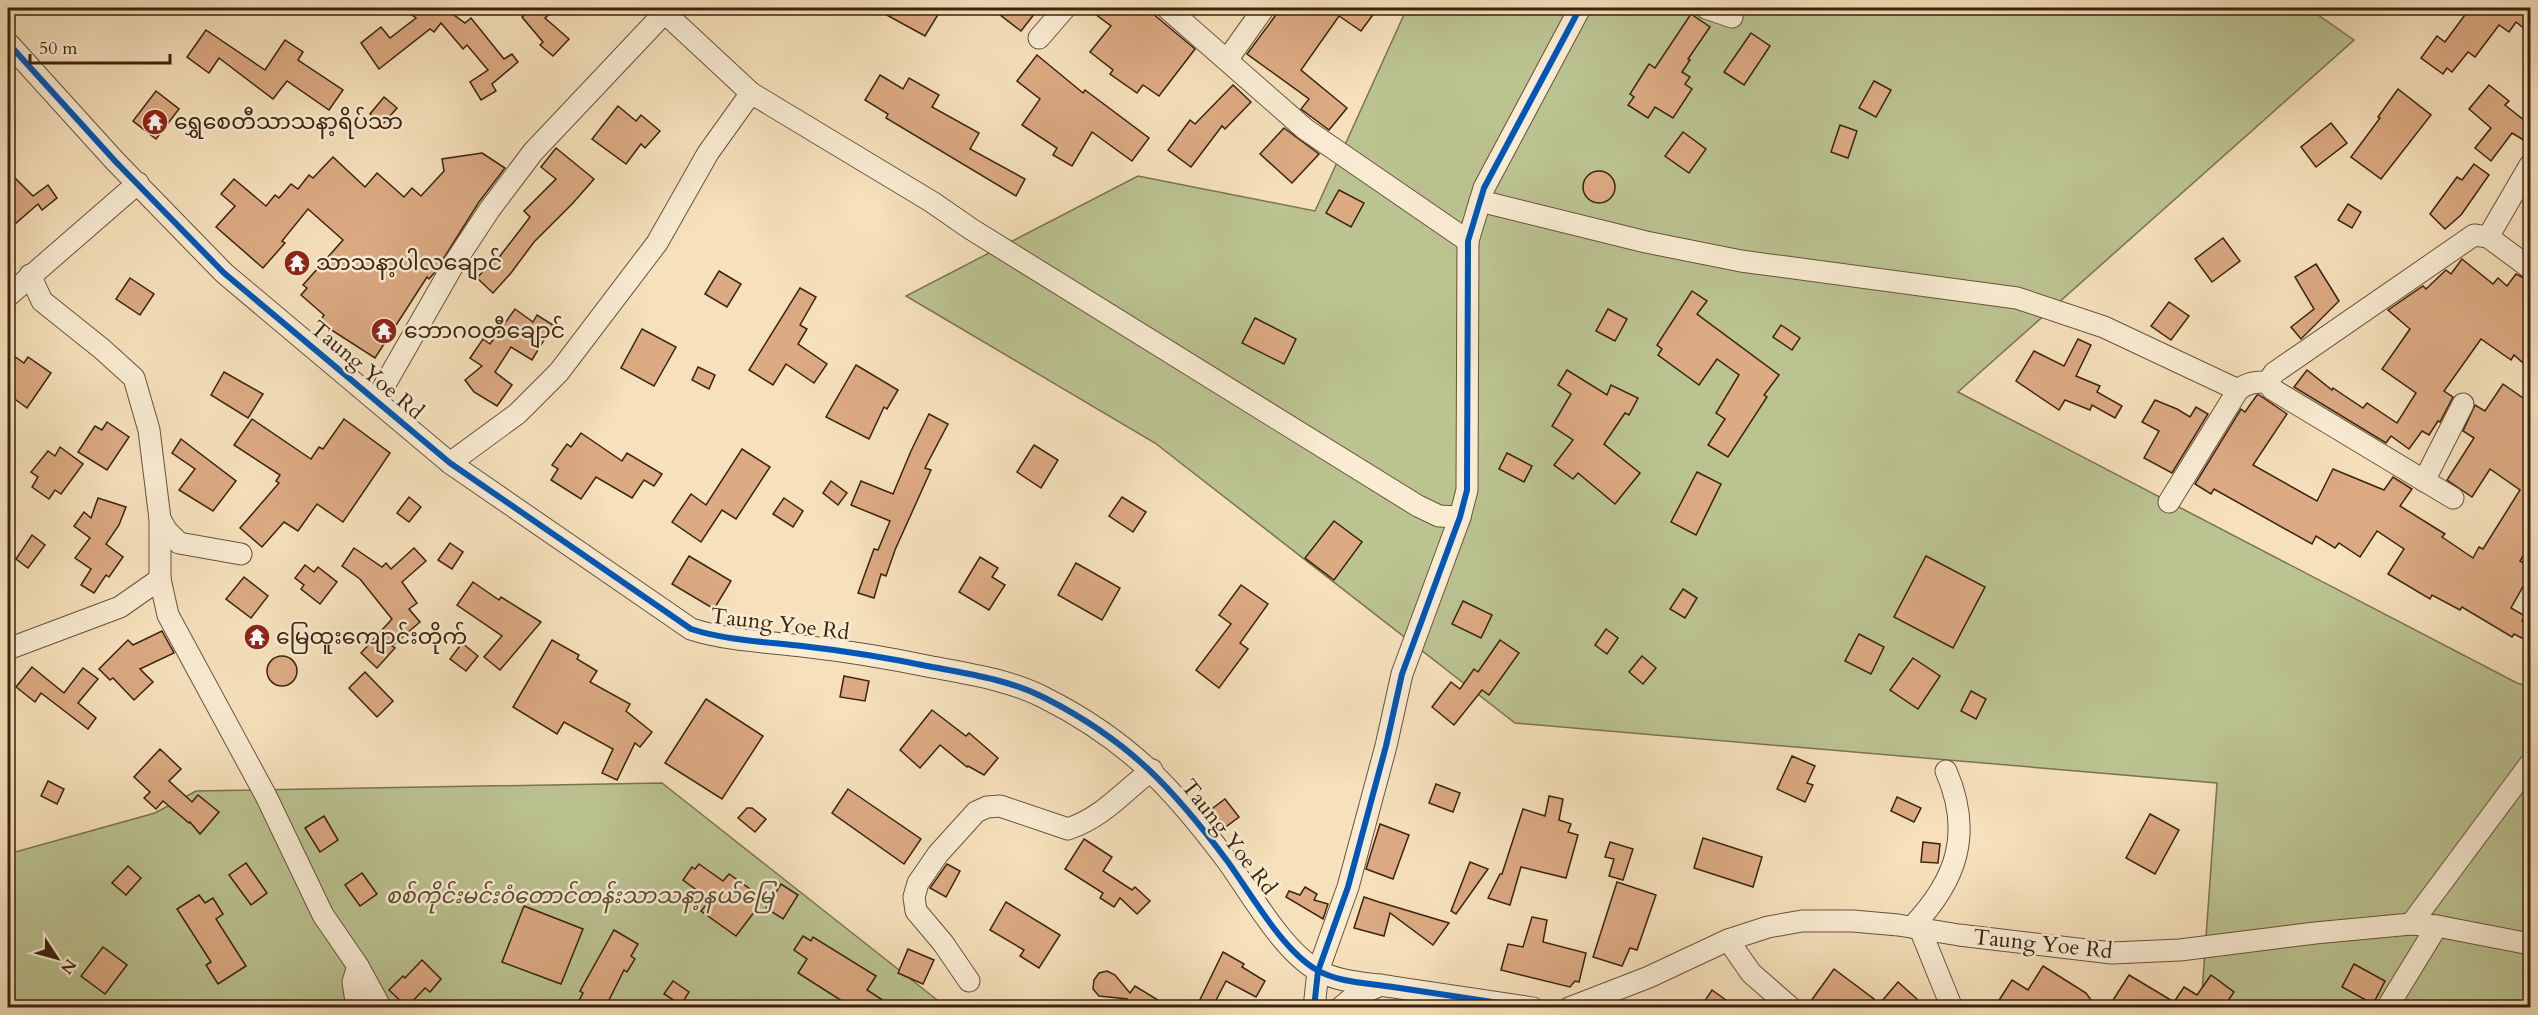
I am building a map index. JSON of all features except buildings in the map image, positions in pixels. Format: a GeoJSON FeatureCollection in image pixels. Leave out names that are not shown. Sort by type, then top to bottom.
{"type":"FeatureCollection","features":[{"type":"Feature","properties":{"kind":"street"},"geometry":{"type":"LineString","coordinates":[[1039,38],[1065,8]]}},
{"type":"Feature","properties":{"kind":"street"},"geometry":{"type":"LineString","coordinates":[[1167,8],[1305,129],[1468,241]]}},
{"type":"Feature","properties":{"kind":"street"},"geometry":{"type":"LineString","coordinates":[[1227,60],[1264,8]]}},
{"type":"Feature","properties":{"kind":"street"},"geometry":{"type":"LineString","coordinates":[[1314,1008],[1318,971],[1348,886],[1386,746],[1402,674],[1460,517],[1467,490],[1468,241],[1484,188],[1581,8]]}},
{"type":"Feature","properties":{"kind":"street"},"geometry":{"type":"LineString","coordinates":[[1706,8],[1732,17]]}},
{"type":"Feature","properties":{"kind":"street"},"geometry":{"type":"LineString","coordinates":[[376,400],[455,262],[490,209],[533,152],[667,10],[752,93],[932,202],[1418,506],[1439,516],[1460,517]]}},
{"type":"Feature","properties":{"kind":"street","name":"Taung Yoe Rd"},"geometry":{"type":"LineString","coordinates":[[11,55],[224,273],[450,463],[691,629],[763,642],[855,652],[965,673],[1010,684],[1042,697],[1078,716],[1115,740],[1152,770],[1222,854],[1284,940],[1318,971],[1362,983],[1533,1008]]}},
{"type":"Feature","properties":{"kind":"street"},"geometry":{"type":"LineString","coordinates":[[450,463],[517,414],[559,372],[657,243],[708,153],[752,93]]}},
{"type":"Feature","properties":{"kind":"street"},"geometry":{"type":"LineString","coordinates":[[2488,237],[2530,165]]}},
{"type":"Feature","properties":{"kind":"street"},"geometry":{"type":"LineString","coordinates":[[8,296],[138,183]]}},
{"type":"Feature","properties":{"kind":"street"},"geometry":{"type":"LineString","coordinates":[[1480,201],[1646,242],[1741,261],[2017,298],[2104,327],[2238,390]]}},
{"type":"Feature","properties":{"kind":"street"},"geometry":{"type":"LineString","coordinates":[[2268,382],[2274,373],[2468,237],[2479,235],[2488,237],[2530,268]]}},
{"type":"Feature","properties":{"kind":"street"},"geometry":{"type":"LineString","coordinates":[[30,275],[42,301],[134,378],[148,430],[160,519],[160,579],[168,615],[266,796],[323,915],[358,966],[381,1008]]}},
{"type":"Feature","properties":{"kind":"street"},"geometry":{"type":"LineString","coordinates":[[2169,502],[2238,390],[2254,382],[2268,382]]}},
{"type":"Feature","properties":{"kind":"street"},"geometry":{"type":"LineString","coordinates":[[2268,382],[2272,389],[2453,498]]}},
{"type":"Feature","properties":{"kind":"street"},"geometry":{"type":"LineString","coordinates":[[2424,481],[2463,404]]}},
{"type":"Feature","properties":{"kind":"street"},"geometry":{"type":"LineString","coordinates":[[160,519],[167,531],[179,543],[241,554]]}},
{"type":"Feature","properties":{"kind":"street"},"geometry":{"type":"LineString","coordinates":[[8,649],[120,607],[160,579]]}},
{"type":"Feature","properties":{"kind":"street"},"geometry":{"type":"LineString","coordinates":[[2411,924],[2530,764]]}},
{"type":"Feature","properties":{"kind":"street"},"geometry":{"type":"LineString","coordinates":[[969,981],[944,943],[916,910],[914,897],[918,883],[938,854],[976,812],[987,807],[1000,806],[1068,829],[1100,815],[1152,770]]}},
{"type":"Feature","properties":{"kind":"street"},"geometry":{"type":"LineString","coordinates":[[1946,771],[1959,807],[1960,841],[1957,858],[1940,895],[1916,928],[1953,1008]]}},
{"type":"Feature","properties":{"kind":"street","name":"Taung Yoe Rd"},"geometry":{"type":"LineString","coordinates":[[1569,1008],[1649,977],[1728,940],[1768,927],[1802,921],[1853,921],[2101,952],[2141,953],[2411,924],[2437,926],[2530,944]]}},
{"type":"Feature","properties":{"kind":"street"},"geometry":{"type":"LineString","coordinates":[[2387,1008],[2437,926]]}},
{"type":"Feature","properties":{"kind":"street"},"geometry":{"type":"LineString","coordinates":[[1728,940],[1751,973],[1791,1008]]}},
{"type":"Feature","properties":{"kind":"street"},"geometry":{"type":"LineString","coordinates":[[357,1008],[353,982],[358,966]]}},
{"type":"Feature","properties":{"kind":"street"},"geometry":{"type":"LineString","coordinates":[[1340,1008],[1352,998],[1381,985]]}},
{"type":"Feature","properties":{"kind":"green space"},"geometry":{"type":"Polygon","coordinates":[[[1407,8],[2308,8],[2354,40],[1958,392],[2517,683],[2530,687],[2530,1007],[2201,1007],[2217,783],[1515,723],[1155,443],[906,296],[1138,176],[1315,211],[1407,8]]]}},
{"type":"Feature","properties":{"kind":"green space","name":"စစ်ကိုင်းမင်းဝံတောင်တန်းသာသနာ့နယ်မြေ"},"geometry":{"type":"Polygon","coordinates":[[[662,783],[946,1007],[8,1008],[8,854],[155,813],[196,791],[662,783]]]}},
{"type":"Feature","properties":{"kind":"cycle path"},"geometry":{"type":"LineString","coordinates":[[1314,1008],[1318,971],[1348,887],[1386,746],[1402,674],[1460,517],[1467,490],[1468,241],[1484,188],[1580,8]]}},
{"type":"Feature","properties":{"kind":"cycle path"},"geometry":{"type":"LineString","coordinates":[[8,43],[115,161],[224,273],[450,463],[691,629],[731,638],[835,650],[900,661],[990,678],[1032,692],[1101,731],[1147,768],[1208,835],[1280,936],[1292,950],[1317,970],[1335,978],[1354,982],[1533,1008]]}},
{"type":"Feature","properties":{"kind":"place","name":"ရွှေစေတီသာသနာ့ရိပ်သာ"},"geometry":{"type":"Point","coordinates":[155,122]}},
{"type":"Feature","properties":{"kind":"place","name":"သာသနာ့ပါလချောင်"},"geometry":{"type":"Point","coordinates":[297,263]}},
{"type":"Feature","properties":{"kind":"place","name":"ဘောဂဝတီချောင်"},"geometry":{"type":"Point","coordinates":[384,331]}},
{"type":"Feature","properties":{"kind":"place","name":"မြေထူးကျောင်းတိုက်"},"geometry":{"type":"Point","coordinates":[257,637]}}]}
